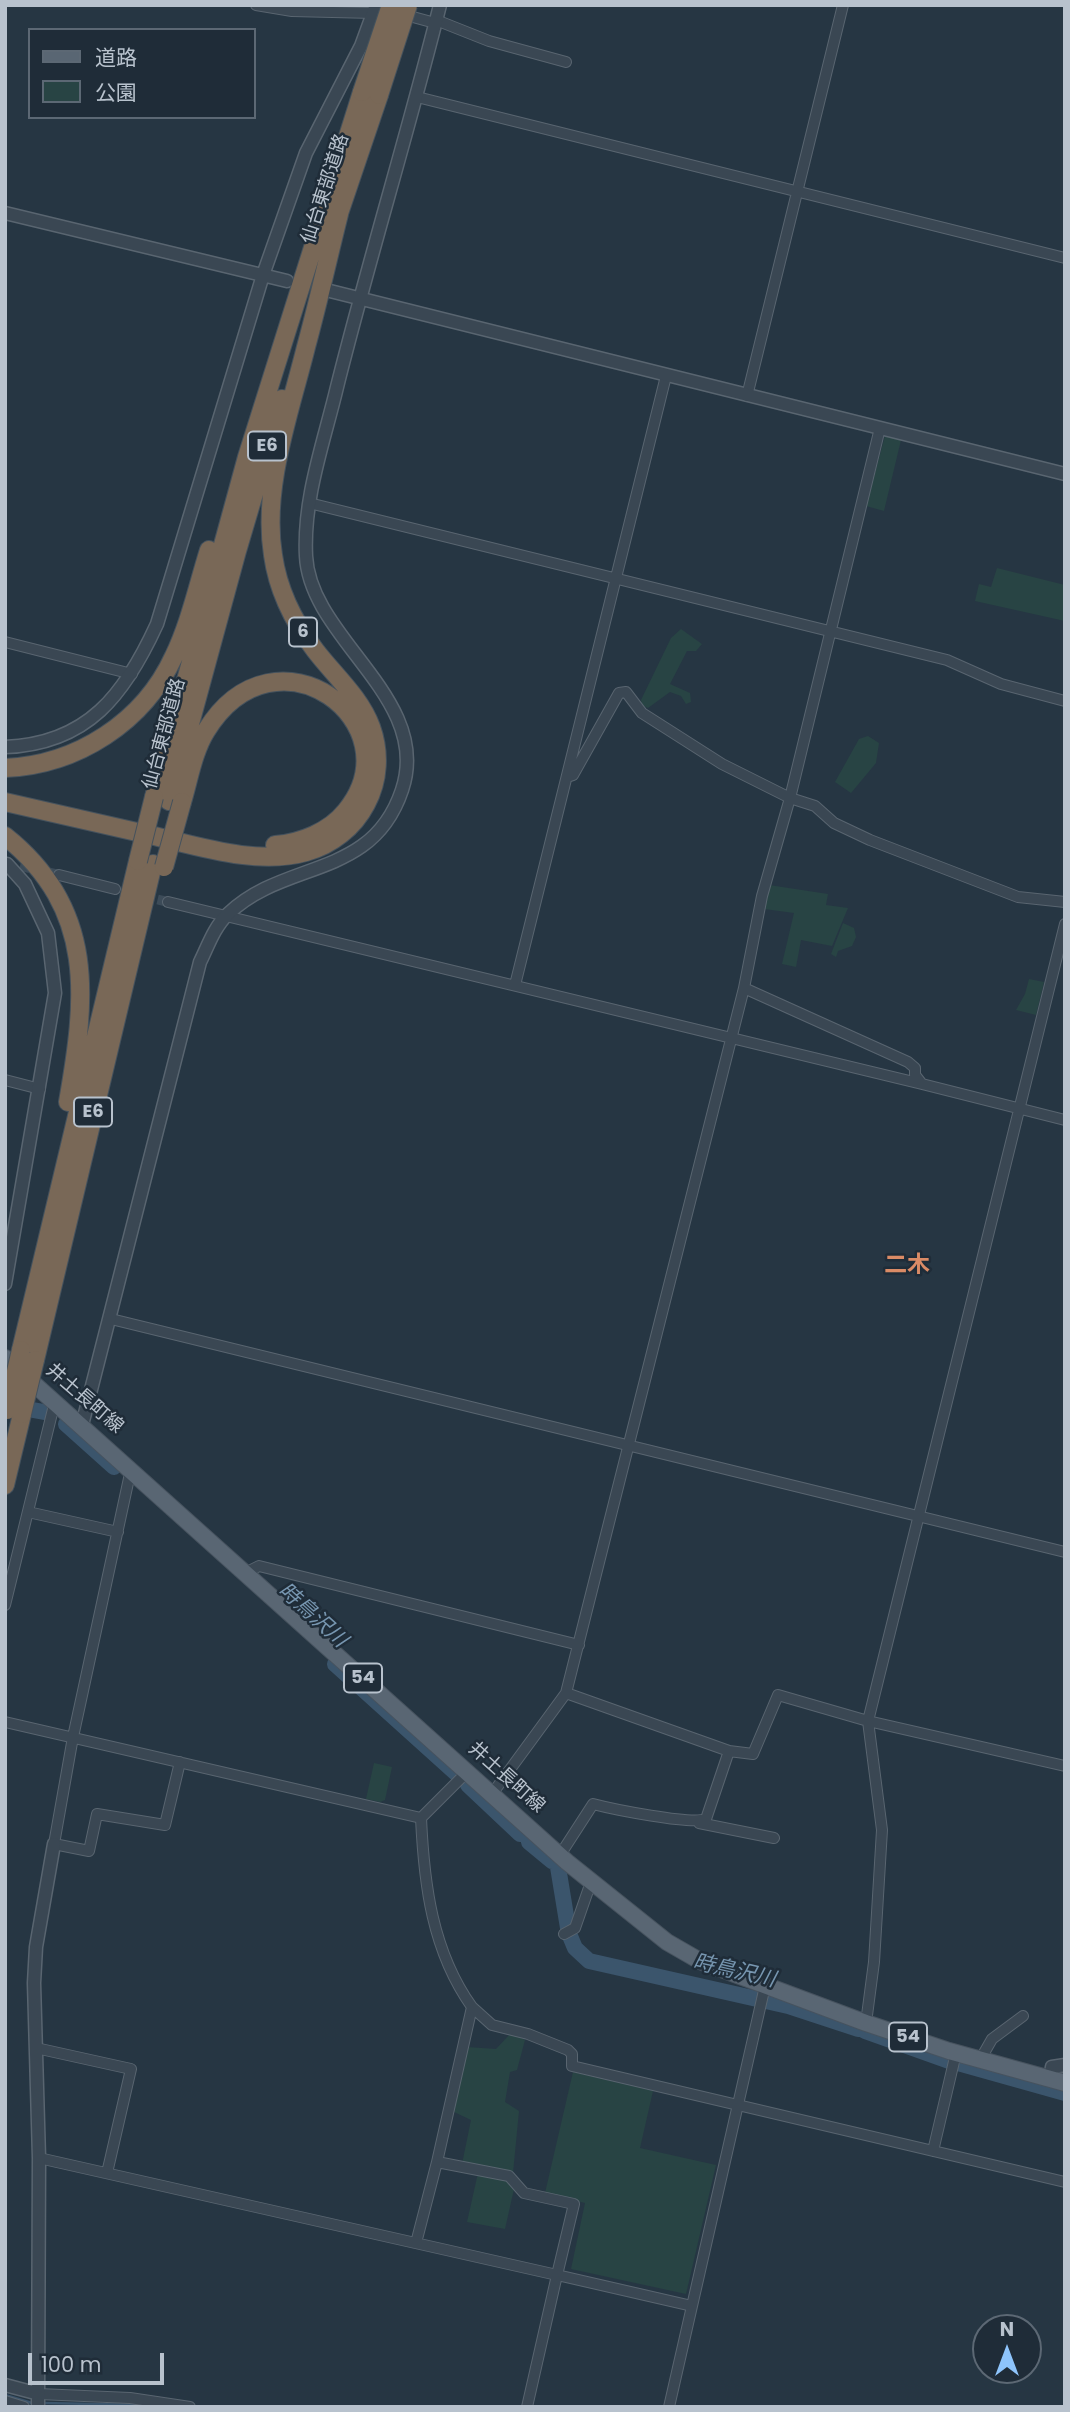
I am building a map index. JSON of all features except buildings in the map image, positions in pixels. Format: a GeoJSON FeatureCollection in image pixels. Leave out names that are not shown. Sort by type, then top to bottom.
{"type":"FeatureCollection","features":[{"type":"Feature","properties":{"kind":"highway","name":"仙台東部道路"},"geometry":{"type":"LineString","coordinates":[[21,1356],[114,1023],[275,365],[371,94],[408,5]]}},
{"type":"Feature","properties":{"kind":"highway","name":"仙台東部道路"},"geometry":{"type":"LineString","coordinates":[[168,800],[237,551],[339,214],[371,94],[379,8]]}},
{"type":"Feature","properties":{"kind":"highway","name":"6"},"geometry":{"type":"LineString","coordinates":[[5,803],[222,851],[266,856],[289,855],[322,846],[348,828],[359,816],[374,788],[377,772],[370,725],[361,708],[290,612],[281,592],[270,528],[278,466],[339,214]]}},
{"type":"Feature","properties":{"kind":"highway"},"geometry":{"type":"LineString","coordinates":[[5,768],[51,761],[91,746],[124,723],[161,680],[183,636],[256,398],[275,365]]}},
{"type":"Feature","properties":{"kind":"highway"},"geometry":{"type":"LineString","coordinates":[[5,794],[241,843],[294,843],[332,825],[357,795],[364,770],[359,731],[345,708],[325,691],[298,682],[257,685],[232,700],[204,733],[168,800]]}},
{"type":"Feature","properties":{"kind":"highway"},"geometry":{"type":"LineString","coordinates":[[5,836],[32,861],[55,892],[74,932],[82,974],[76,1055],[36,1288]]}},
{"type":"Feature","properties":{"kind":"highway","name":"仙台東部道路"},"geometry":{"type":"LineString","coordinates":[[5,1485],[11,1414],[36,1288],[152,864]]}},
{"type":"Feature","properties":{"kind":"main road","name":"井土長町線"},"geometry":{"type":"LineString","coordinates":[[21,1356],[55,1401],[560,1856],[667,1942],[763,1995],[866,2022],[956,2053],[1057,2081]]}},
{"type":"Feature","properties":{"kind":"street"},"geometry":{"type":"LineString","coordinates":[[256,5],[292,11],[379,8],[436,22],[489,41],[566,62]]}},
{"type":"Feature","properties":{"kind":"street"},"geometry":{"type":"LineString","coordinates":[[82,1425],[200,962],[215,930],[227,915],[258,893],[321,869],[371,841],[387,824],[403,786],[405,752],[392,706],[318,599],[306,560],[309,503],[358,300],[417,97],[440,5]]}},
{"type":"Feature","properties":{"kind":"street"},"geometry":{"type":"LineString","coordinates":[[747,396],[843,5]]}},
{"type":"Feature","properties":{"kind":"street"},"geometry":{"type":"LineString","coordinates":[[5,747],[40,743],[75,730],[103,709],[132,674],[157,624],[263,275],[306,153],[379,8]]}},
{"type":"Feature","properties":{"kind":"street"},"geometry":{"type":"LineString","coordinates":[[417,97],[1065,258]]}},
{"type":"Feature","properties":{"kind":"street"},"geometry":{"type":"LineString","coordinates":[[5,214],[287,281]]}},
{"type":"Feature","properties":{"kind":"street"},"geometry":{"type":"LineString","coordinates":[[330,291],[1065,474]]}},
{"type":"Feature","properties":{"kind":"street"},"geometry":{"type":"LineString","coordinates":[[515,985],[666,376]]}},
{"type":"Feature","properties":{"kind":"street"},"geometry":{"type":"LineString","coordinates":[[492,1794],[559,1707],[566,1693],[744,988],[762,896],[790,798],[828,631],[880,428]]}},
{"type":"Feature","properties":{"kind":"street"},"geometry":{"type":"LineString","coordinates":[[309,503],[947,660],[1001,684],[1065,701]]}},
{"type":"Feature","properties":{"kind":"street"},"geometry":{"type":"LineString","coordinates":[[5,642],[132,674]]}},
{"type":"Feature","properties":{"kind":"street"},"geometry":{"type":"LineString","coordinates":[[567,777],[573,775],[619,692],[626,692],[642,713],[677,736],[722,764],[790,798],[815,806],[834,823],[870,840],[1018,897],[1065,902]]}},
{"type":"Feature","properties":{"kind":"street"},"geometry":{"type":"LineString","coordinates":[[5,1284],[51,1026],[54,962],[48,933],[39,909],[11,864]]}},
{"type":"Feature","properties":{"kind":"street"},"geometry":{"type":"LineString","coordinates":[[59,875],[116,889]]}},
{"type":"Feature","properties":{"kind":"street"},"geometry":{"type":"LineString","coordinates":[[168,902],[1065,1120]]}},
{"type":"Feature","properties":{"kind":"street"},"geometry":{"type":"LineString","coordinates":[[866,2022],[874,1962],[882,1830],[868,1721],[1065,924]]}},
{"type":"Feature","properties":{"kind":"street"},"geometry":{"type":"LineString","coordinates":[[744,988],[908,1062],[915,1068],[915,1075],[922,1084]]}},
{"type":"Feature","properties":{"kind":"street"},"geometry":{"type":"LineString","coordinates":[[5,1080],[40,1089]]}},
{"type":"Feature","properties":{"kind":"street"},"geometry":{"type":"LineString","coordinates":[[111,1319],[1065,1552]]}},
{"type":"Feature","properties":{"kind":"street"},"geometry":{"type":"LineString","coordinates":[[5,1605],[55,1401]]}},
{"type":"Feature","properties":{"kind":"street"},"geometry":{"type":"LineString","coordinates":[[39,2400],[40,2158],[36,1947],[73,1737],[131,1468]]}},
{"type":"Feature","properties":{"kind":"street"},"geometry":{"type":"LineString","coordinates":[[28,1512],[118,1532]]}},
{"type":"Feature","properties":{"kind":"street"},"geometry":{"type":"LineString","coordinates":[[247,1572],[259,1566],[579,1644]]}},
{"type":"Feature","properties":{"kind":"street"},"geometry":{"type":"LineString","coordinates":[[566,1693],[729,1751],[754,1754],[778,1695],[868,1721],[1065,1766]]}},
{"type":"Feature","properties":{"kind":"street"},"geometry":{"type":"LineString","coordinates":[[5,1722],[421,1818]]}},
{"type":"Feature","properties":{"kind":"street"},"geometry":{"type":"LineString","coordinates":[[698,1822],[706,1819],[729,1751]]}},
{"type":"Feature","properties":{"kind":"street"},"geometry":{"type":"LineString","coordinates":[[54,1844],[89,1851],[97,1814],[165,1825],[180,1762]]}},
{"type":"Feature","properties":{"kind":"street"},"geometry":{"type":"LineString","coordinates":[[467,1772],[421,1818],[424,1871],[435,1927],[446,1962],[472,2007],[492,2025],[528,2034],[568,2050],[572,2054],[572,2066],[1065,2182]]}},
{"type":"Feature","properties":{"kind":"street"},"geometry":{"type":"LineString","coordinates":[[560,1856],[593,1804],[628,1814],[658,1815],[775,1838]]}},
{"type":"Feature","properties":{"kind":"street"},"geometry":{"type":"LineString","coordinates":[[564,1934],[575,1928],[591,1882]]}},
{"type":"Feature","properties":{"kind":"street"},"geometry":{"type":"LineString","coordinates":[[669,2407],[763,1995]]}},
{"type":"Feature","properties":{"kind":"street"},"geometry":{"type":"LineString","coordinates":[[416,2243],[472,2007]]}},
{"type":"Feature","properties":{"kind":"street"},"geometry":{"type":"LineString","coordinates":[[980,2060],[992,2039],[1023,2016]]}},
{"type":"Feature","properties":{"kind":"street"},"geometry":{"type":"LineString","coordinates":[[36,2048],[131,2069],[107,2174]]}},
{"type":"Feature","properties":{"kind":"street"},"geometry":{"type":"LineString","coordinates":[[933,2151],[956,2053]]}},
{"type":"Feature","properties":{"kind":"street"},"geometry":{"type":"LineString","coordinates":[[1057,2081],[1052,2067],[1065,2065]]}},
{"type":"Feature","properties":{"kind":"street"},"geometry":{"type":"LineString","coordinates":[[40,2158],[692,2306]]}},
{"type":"Feature","properties":{"kind":"street"},"geometry":{"type":"LineString","coordinates":[[437,2162],[509,2176],[524,2193],[574,2204],[527,2407]]}},
{"type":"Feature","properties":{"kind":"street"},"geometry":{"type":"LineString","coordinates":[[5,2385],[39,2400],[144,2399],[190,2407]]}},
{"type":"Feature","properties":{"kind":"street"},"geometry":{"type":"LineString","coordinates":[[5,2402],[24,2407]]}},
{"type":"Feature","properties":{"kind":"green space"},"geometry":{"type":"Polygon","coordinates":[[[885,436],[901,440],[884,511],[866,506],[885,436]]]}},
{"type":"Feature","properties":{"kind":"green space"},"geometry":{"type":"Polygon","coordinates":[[[997,568],[1065,585],[1065,621],[975,601],[979,584],[991,587],[997,568]]]}},
{"type":"Feature","properties":{"kind":"green space"},"geometry":{"type":"Polygon","coordinates":[[[681,629],[702,644],[696,651],[687,651],[670,684],[690,693],[691,702],[686,704],[681,696],[670,692],[648,708],[642,705],[641,700],[671,638],[681,629]]]}},
{"type":"Feature","properties":{"kind":"green space"},"geometry":{"type":"Polygon","coordinates":[[[868,736],[879,743],[876,763],[851,793],[835,782],[859,739],[868,736]]]}},
{"type":"Feature","properties":{"kind":"green space"},"geometry":{"type":"Polygon","coordinates":[[[769,885],[828,894],[826,905],[848,908],[832,946],[801,940],[796,967],[782,964],[794,913],[764,909],[769,885]]]}},
{"type":"Feature","properties":{"kind":"green space"},"geometry":{"type":"Polygon","coordinates":[[[843,923],[854,928],[856,937],[852,946],[838,951],[836,957],[831,954],[843,923]]]}},
{"type":"Feature","properties":{"kind":"green space"},"geometry":{"type":"Polygon","coordinates":[[[1029,979],[1044,982],[1036,1015],[1016,1010],[1025,994],[1029,979]]]}},
{"type":"Feature","properties":{"kind":"green space"},"geometry":{"type":"Polygon","coordinates":[[[374,1763],[392,1767],[385,1800],[380,1802],[366,1799],[374,1763]]]}},
{"type":"Feature","properties":{"kind":"green space"},"geometry":{"type":"Polygon","coordinates":[[[512,2032],[525,2040],[517,2070],[510,2072],[505,2102],[519,2111],[513,2173],[462,2164],[471,2120],[452,2111],[467,2047],[496,2049],[512,2032]]]}},
{"type":"Feature","properties":{"kind":"green space"},"geometry":{"type":"Polygon","coordinates":[[[573,2072],[653,2091],[640,2148],[716,2165],[686,2294],[571,2269],[585,2203],[545,2193],[573,2072]]]}},
{"type":"Feature","properties":{"kind":"green space"},"geometry":{"type":"Polygon","coordinates":[[[478,2173],[506,2178],[514,2189],[505,2229],[467,2222],[478,2173]]]}},
{"type":"Feature","properties":{"kind":"waterway","name":"時鳥沢川"},"geometry":{"type":"LineString","coordinates":[[11,1406],[44,1412]]}},
{"type":"Feature","properties":{"kind":"waterway","name":"時鳥沢川"},"geometry":{"type":"LineString","coordinates":[[66,1424],[114,1467]]}},
{"type":"Feature","properties":{"kind":"waterway","name":"時鳥沢川"},"geometry":{"type":"LineString","coordinates":[[335,1664],[457,1774]]}},
{"type":"Feature","properties":{"kind":"waterway","name":"時鳥沢川"},"geometry":{"type":"LineString","coordinates":[[468,1785],[520,1834]]}},
{"type":"Feature","properties":{"kind":"waterway","name":"時鳥沢川"},"geometry":{"type":"LineString","coordinates":[[529,1842],[552,1861]]}},
{"type":"Feature","properties":{"kind":"waterway","name":"時鳥沢川"},"geometry":{"type":"LineString","coordinates":[[558,1867],[568,1928]]}},
{"type":"Feature","properties":{"kind":"waterway","name":"時鳥沢川"},"geometry":{"type":"LineString","coordinates":[[570,1936],[575,1948],[589,1961],[788,2006],[858,2029]]}},
{"type":"Feature","properties":{"kind":"waterway","name":"時鳥沢川"},"geometry":{"type":"LineString","coordinates":[[865,2031],[949,2061]]}},
{"type":"Feature","properties":{"kind":"waterway","name":"時鳥沢川"},"geometry":{"type":"LineString","coordinates":[[958,2063],[1065,2093]]}},
{"type":"Feature","properties":{"kind":"waterway"},"geometry":{"type":"LineString","coordinates":[[5,2395],[32,2403]]}},
{"type":"Feature","properties":{"kind":"waterway"},"geometry":{"type":"LineString","coordinates":[[42,2403],[144,2405]]}},
{"type":"Feature","properties":{"kind":"tunnel"},"geometry":{"type":"LineString","coordinates":[[20,866],[59,875]]}},
{"type":"Feature","properties":{"kind":"tunnel"},"geometry":{"type":"LineString","coordinates":[[143,896],[168,902]]}},
{"type":"Feature","properties":{"kind":"district","name":"二木"},"geometry":{"type":"Point","coordinates":[907,1266]}}]}
